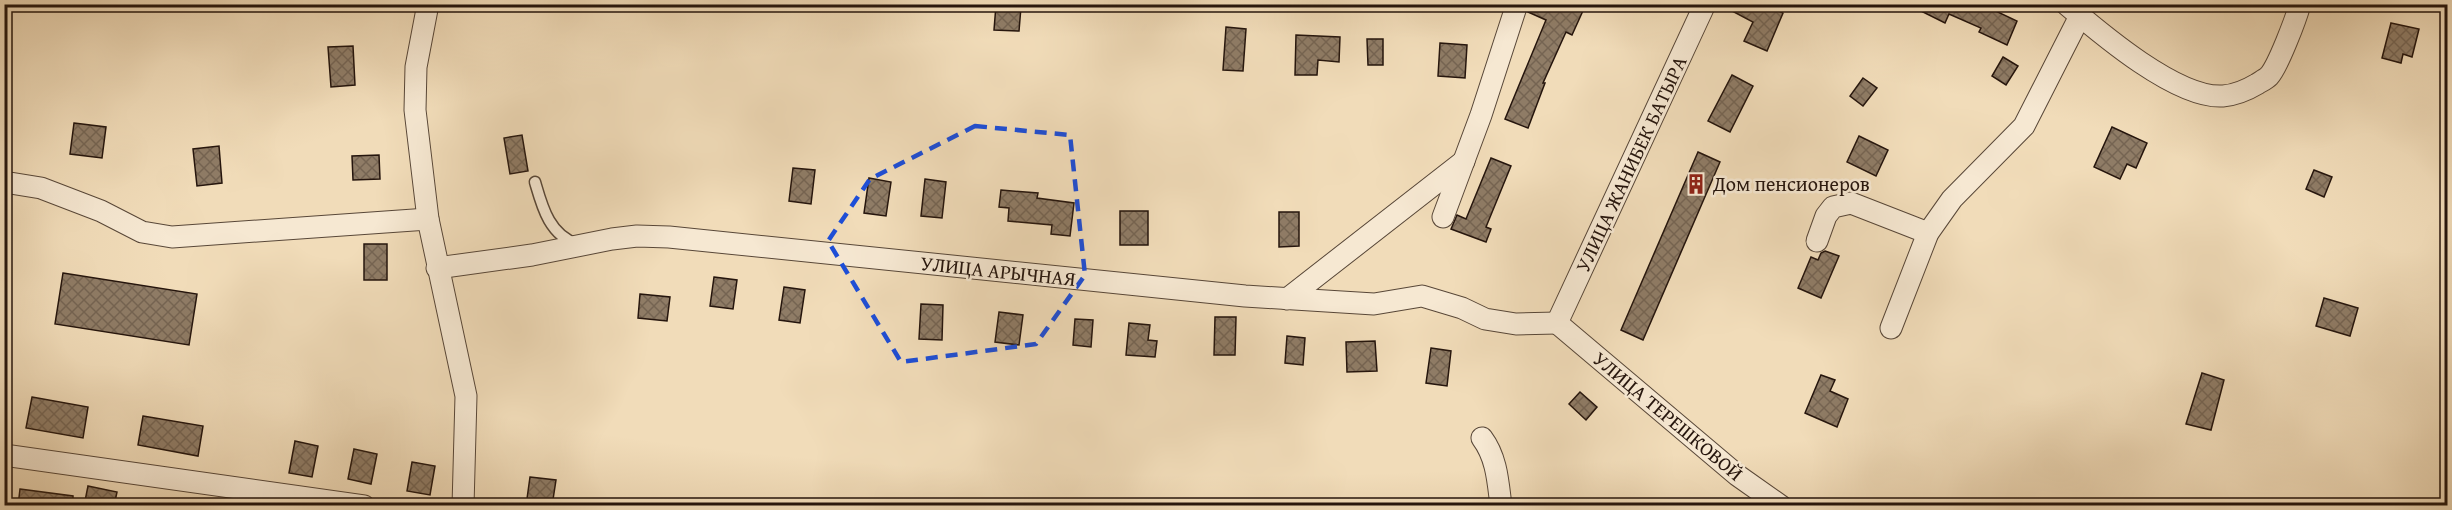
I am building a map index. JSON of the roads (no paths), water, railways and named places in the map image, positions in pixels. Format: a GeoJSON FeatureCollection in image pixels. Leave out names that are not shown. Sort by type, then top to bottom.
{"type":"FeatureCollection","features":[{"type":"Feature","properties":{"kind":"street"},"geometry":{"type":"LineString","coordinates":[[428,4],[416,68],[415,110],[428,219],[466,396],[463,506]]}},
{"type":"Feature","properties":{"kind":"street"},"geometry":{"type":"LineString","coordinates":[[1443,218],[1517,4]]}},
{"type":"Feature","properties":{"kind":"street","name":"УЛИЦА ЖАНИБЕК БАТЫРА"},"geometry":{"type":"LineString","coordinates":[[1557,323],[1705,4]]}},
{"type":"Feature","properties":{"kind":"street"},"geometry":{"type":"LineString","coordinates":[[1892,328],[1928,233],[1952,199],[2024,126],[2073,10],[2156,72],[2193,91],[2222,96],[2246,91],[2269,76],[2294,24],[2300,4]]}},
{"type":"Feature","properties":{"kind":"street"},"geometry":{"type":"LineString","coordinates":[[1287,299],[1464,161]]}},
{"type":"Feature","properties":{"kind":"street"},"geometry":{"type":"LineString","coordinates":[[4,182],[41,188],[101,211],[142,232],[172,237],[428,219]]}},
{"type":"Feature","properties":{"kind":"street"},"geometry":{"type":"LineString","coordinates":[[1817,241],[1826,216],[1833,207],[1851,203],[1928,233]]}},
{"type":"Feature","properties":{"kind":"street","name":"УЛИЦА АРЫЧНАЯ"},"geometry":{"type":"LineString","coordinates":[[437,268],[583,246],[612,239],[638,236],[669,237],[1063,279],[1287,299],[1374,303],[1422,296],[1462,308],[1485,319],[1516,324],[1557,323]]}},
{"type":"Feature","properties":{"kind":"street","name":"УЛИЦА ТЕРЕШКОВОЙ"},"geometry":{"type":"LineString","coordinates":[[1557,323],[1737,475],[1781,506]]}},
{"type":"Feature","properties":{"kind":"street"},"geometry":{"type":"LineString","coordinates":[[1482,438],[1488,446],[1497,470],[1502,506]]}},
{"type":"Feature","properties":{"kind":"street"},"geometry":{"type":"LineString","coordinates":[[4,455],[245,498],[364,506]]}},
{"type":"Feature","properties":{"kind":"lane"},"geometry":{"type":"LineString","coordinates":[[535,182],[542,208],[552,226],[570,242],[583,246]]}},
{"type":"Feature","properties":{"kind":"place","name":"Дом пенсионеров"},"geometry":{"type":"Point","coordinates":[1696,184]}}]}
